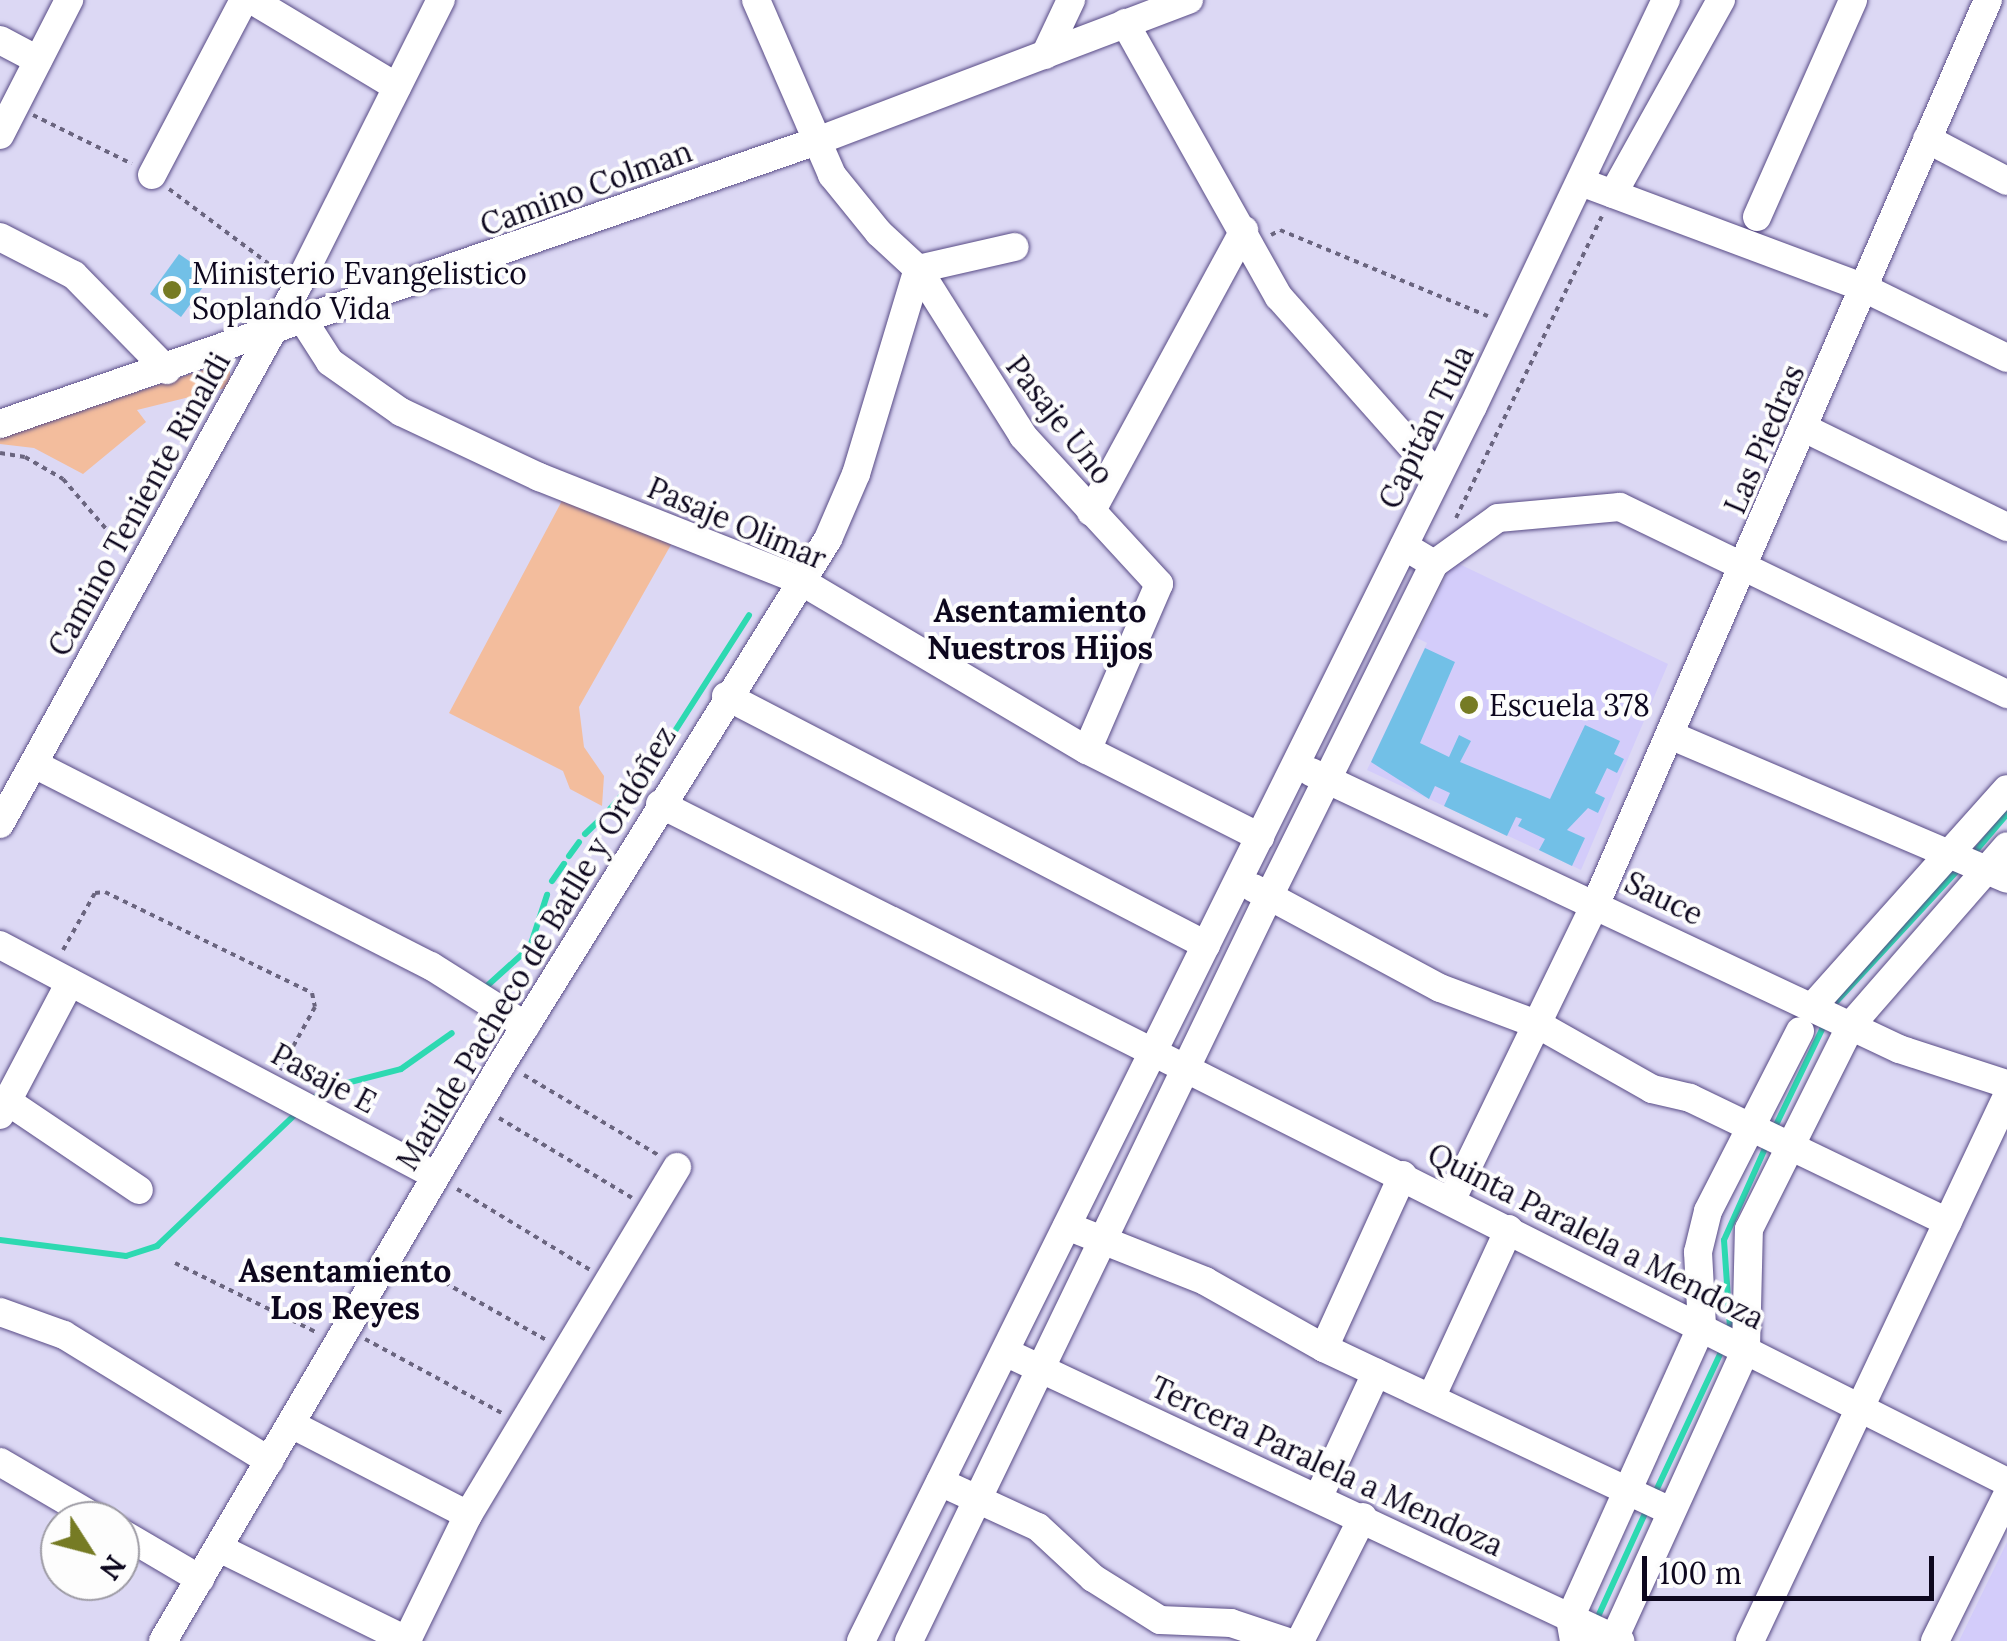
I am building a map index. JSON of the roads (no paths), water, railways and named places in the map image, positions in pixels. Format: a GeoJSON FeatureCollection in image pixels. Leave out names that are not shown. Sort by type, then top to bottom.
{"type":"FeatureCollection","features":[{"type":"Feature","properties":{"kind":"street"},"geometry":{"type":"LineString","coordinates":[[0,136],[70,0]]}},
{"type":"Feature","properties":{"kind":"street"},"geometry":{"type":"LineString","coordinates":[[152,175],[244,0]]}},
{"type":"Feature","properties":{"kind":"street"},"geometry":{"type":"LineString","coordinates":[[252,0],[398,87]]}},
{"type":"Feature","properties":{"kind":"street","name":"Camino Teniente Rinaldi"},"geometry":{"type":"LineString","coordinates":[[0,824],[270,335],[441,0]]}},
{"type":"Feature","properties":{"kind":"street","name":"Pasaje Uno"},"geometry":{"type":"LineString","coordinates":[[756,0],[816,141],[860,210],[918,270],[1024,436],[1091,512],[1155,576],[1160,593],[1087,750]]}},
{"type":"Feature","properties":{"kind":"street"},"geometry":{"type":"LineString","coordinates":[[1044,55],[1071,0]]}},
{"type":"Feature","properties":{"kind":"street","name":"Camino Colman"},"geometry":{"type":"LineString","coordinates":[[0,424],[305,323],[816,141],[1189,0]]}},
{"type":"Feature","properties":{"kind":"street","name":"Capitán Tula"},"geometry":{"type":"LineString","coordinates":[[1434,564],[1269,896],[1045,1370],[910,1639],[866,1631],[1512,326],[1666,0]]}},
{"type":"Feature","properties":{"kind":"street"},"geometry":{"type":"LineString","coordinates":[[1613,194],[1720,0]]}},
{"type":"Feature","properties":{"kind":"street"},"geometry":{"type":"LineString","coordinates":[[1757,217],[1853,0]]}},
{"type":"Feature","properties":{"kind":"street","name":"Las Piedras"},"geometry":{"type":"LineString","coordinates":[[1452,1199],[1597,902],[1988,0]]}},
{"type":"Feature","properties":{"kind":"street"},"geometry":{"type":"LineString","coordinates":[[1126,23],[1279,296],[1438,476]]}},
{"type":"Feature","properties":{"kind":"street"},"geometry":{"type":"LineString","coordinates":[[0,40],[38,60]]}},
{"type":"Feature","properties":{"kind":"street"},"geometry":{"type":"LineString","coordinates":[[1927,139],[2007,181]]}},
{"type":"Feature","properties":{"kind":"street"},"geometry":{"type":"LineString","coordinates":[[1581,182],[1862,286],[2007,358]]}},
{"type":"Feature","properties":{"kind":"street"},"geometry":{"type":"LineString","coordinates":[[0,237],[74,276],[168,370]]}},
{"type":"Feature","properties":{"kind":"street"},"geometry":{"type":"LineString","coordinates":[[1091,512],[1248,239]]}},
{"type":"Feature","properties":{"kind":"street"},"geometry":{"type":"LineString","coordinates":[[918,270],[1015,247]]}},
{"type":"Feature","properties":{"kind":"street","name":"Matilde Pacheco de Batlle y Ordóñez"},"geometry":{"type":"LineString","coordinates":[[162,1641],[503,1062],[843,510],[918,270]]}},
{"type":"Feature","properties":{"kind":"street","name":"Pasaje Olimar"},"geometry":{"type":"LineString","coordinates":[[305,323],[330,362],[401,412],[539,477],[799,580],[1087,750],[1260,837]]}},
{"type":"Feature","properties":{"kind":"street"},"geometry":{"type":"LineString","coordinates":[[1804,428],[2007,526]]}},
{"type":"Feature","properties":{"kind":"street"},"geometry":{"type":"LineString","coordinates":[[1404,546],[1434,564],[1498,518],[1592,507],[1639,514],[2007,694]]}},
{"type":"Feature","properties":{"kind":"street"},"geometry":{"type":"LineString","coordinates":[[726,696],[1206,945]]}},
{"type":"Feature","properties":{"kind":"street"},"geometry":{"type":"LineString","coordinates":[[1670,735],[1994,874]]}},
{"type":"Feature","properties":{"kind":"street"},"geometry":{"type":"LineString","coordinates":[[34,764],[432,966],[526,1026]]}},
{"type":"Feature","properties":{"kind":"street","name":"Sauce"},"geometry":{"type":"LineString","coordinates":[[1296,765],[1597,902],[1806,1019],[1850,1025],[1899,1049],[2007,1084]]}},
{"type":"Feature","properties":{"kind":"street"},"geometry":{"type":"LineString","coordinates":[[1572,1629],[1702,1326],[1703,1231],[1806,1019],[1948,852],[2007,790]]}},
{"type":"Feature","properties":{"kind":"street","name":"Quinta Paralela a Mendoza"},"geometry":{"type":"LineString","coordinates":[[660,804],[1452,1199],[2007,1482]]}},
{"type":"Feature","properties":{"kind":"street"},"geometry":{"type":"LineString","coordinates":[[1615,1640],[1746,1349],[1745,1242],[1850,1025],[1994,874],[2007,846]]}},
{"type":"Feature","properties":{"kind":"street"},"geometry":{"type":"LineString","coordinates":[[1238,880],[1440,988],[1539,1025],[1652,1089],[1754,1128],[1948,1222]]}},
{"type":"Feature","properties":{"kind":"street","name":"Pasaje E"},"geometry":{"type":"LineString","coordinates":[[0,945],[436,1176]]}},
{"type":"Feature","properties":{"kind":"street"},"geometry":{"type":"LineString","coordinates":[[60,977],[4,1108],[139,1190]]}},
{"type":"Feature","properties":{"kind":"street"},"geometry":{"type":"LineString","coordinates":[[1750,1641],[2007,1096]]}},
{"type":"Feature","properties":{"kind":"street"},"geometry":{"type":"LineString","coordinates":[[219,1548],[408,1641],[468,1515],[677,1167]]}},
{"type":"Feature","properties":{"kind":"street"},"geometry":{"type":"LineString","coordinates":[[1324,1348],[1404,1175]]}},
{"type":"Feature","properties":{"kind":"street"},"geometry":{"type":"LineString","coordinates":[[1067,1226],[1205,1281],[1324,1348],[1670,1511]]}},
{"type":"Feature","properties":{"kind":"street"},"geometry":{"type":"LineString","coordinates":[[1431,1398],[1509,1228]]}},
{"type":"Feature","properties":{"kind":"street"},"geometry":{"type":"LineString","coordinates":[[0,1312],[64,1335],[270,1461]]}},
{"type":"Feature","properties":{"kind":"street","name":"Tercera Paralela a Mendoza"},"geometry":{"type":"LineString","coordinates":[[1005,1352],[1362,1516],[1572,1629],[1615,1640]]}},
{"type":"Feature","properties":{"kind":"street"},"geometry":{"type":"LineString","coordinates":[[1319,1496],[1376,1373]]}},
{"type":"Feature","properties":{"kind":"street"},"geometry":{"type":"LineString","coordinates":[[974,1413],[1013,1433]]}},
{"type":"Feature","properties":{"kind":"street"},"geometry":{"type":"LineString","coordinates":[[291,1424],[468,1515]]}},
{"type":"Feature","properties":{"kind":"street"},"geometry":{"type":"LineString","coordinates":[[0,1462],[67,1501]]}},
{"type":"Feature","properties":{"kind":"street"},"geometry":{"type":"LineString","coordinates":[[940,1482],[1038,1527],[1093,1578],[1160,1620],[1231,1623],[1285,1641]]}},
{"type":"Feature","properties":{"kind":"street"},"geometry":{"type":"LineString","coordinates":[[1936,1641],[2007,1495]]}},
{"type":"Feature","properties":{"kind":"street"},"geometry":{"type":"LineString","coordinates":[[1300,1641],[1362,1516]]}},
{"type":"Feature","properties":{"kind":"street"},"geometry":{"type":"LineString","coordinates":[[914,1537],[953,1553]]}},
{"type":"Feature","properties":{"kind":"street"},"geometry":{"type":"LineString","coordinates":[[140,1544],[200,1579]]}},
{"type":"Feature","properties":{"kind":"street"},"geometry":{"type":"LineString","coordinates":[[892,1581],[931,1597]]}},
{"type":"Feature","properties":{"kind":"waterway"},"geometry":{"type":"LineString","coordinates":[[610,809],[666,745],[749,615]]}},
{"type":"Feature","properties":{"kind":"waterway"},"geometry":{"type":"LineString","coordinates":[[585,834],[606,814]]}},
{"type":"Feature","properties":{"kind":"waterway"},"geometry":{"type":"LineString","coordinates":[[1973,854],[2007,814]]}},
{"type":"Feature","properties":{"kind":"waterway"},"geometry":{"type":"LineString","coordinates":[[569,856],[579,842]]}},
{"type":"Feature","properties":{"kind":"waterway"},"geometry":{"type":"LineString","coordinates":[[552,881],[564,864]]}},
{"type":"Feature","properties":{"kind":"waterway"},"geometry":{"type":"LineString","coordinates":[[1836,1002],[1955,873]]}},
{"type":"Feature","properties":{"kind":"waterway"},"geometry":{"type":"LineString","coordinates":[[488,985],[530,947],[547,895]]}},
{"type":"Feature","properties":{"kind":"waterway"},"geometry":{"type":"LineString","coordinates":[[1776,1125],[1825,1023]]}},
{"type":"Feature","properties":{"kind":"waterway"},"geometry":{"type":"LineString","coordinates":[[312,1099],[331,1087],[401,1069],[452,1033]]}},
{"type":"Feature","properties":{"kind":"waterway"},"geometry":{"type":"LineString","coordinates":[[0,1240],[126,1256],[157,1246],[300,1110]]}},
{"type":"Feature","properties":{"kind":"waterway"},"geometry":{"type":"LineString","coordinates":[[1730,1328],[1724,1240],[1767,1144]]}},
{"type":"Feature","properties":{"kind":"waterway"},"geometry":{"type":"LineString","coordinates":[[1655,1493],[1721,1352]]}},
{"type":"Feature","properties":{"kind":"waterway"},"geometry":{"type":"LineString","coordinates":[[1596,1621],[1647,1509]]}},
{"type":"Feature","properties":{"kind":"place","name":"Ministerio Evangelistico Soplando Vida"},"geometry":{"type":"Point","coordinates":[172,290]}},
{"type":"Feature","properties":{"kind":"place","name":"Escuela 378"},"geometry":{"type":"Point","coordinates":[1469,705]}},
{"type":"Feature","properties":{"kind":"district","name":"Asentamiento Nuestros Hijos"},"geometry":{"type":"Point","coordinates":[1040,630]}},
{"type":"Feature","properties":{"kind":"district","name":"Asentamiento Los Reyes"},"geometry":{"type":"Point","coordinates":[345,1290]}}]}
